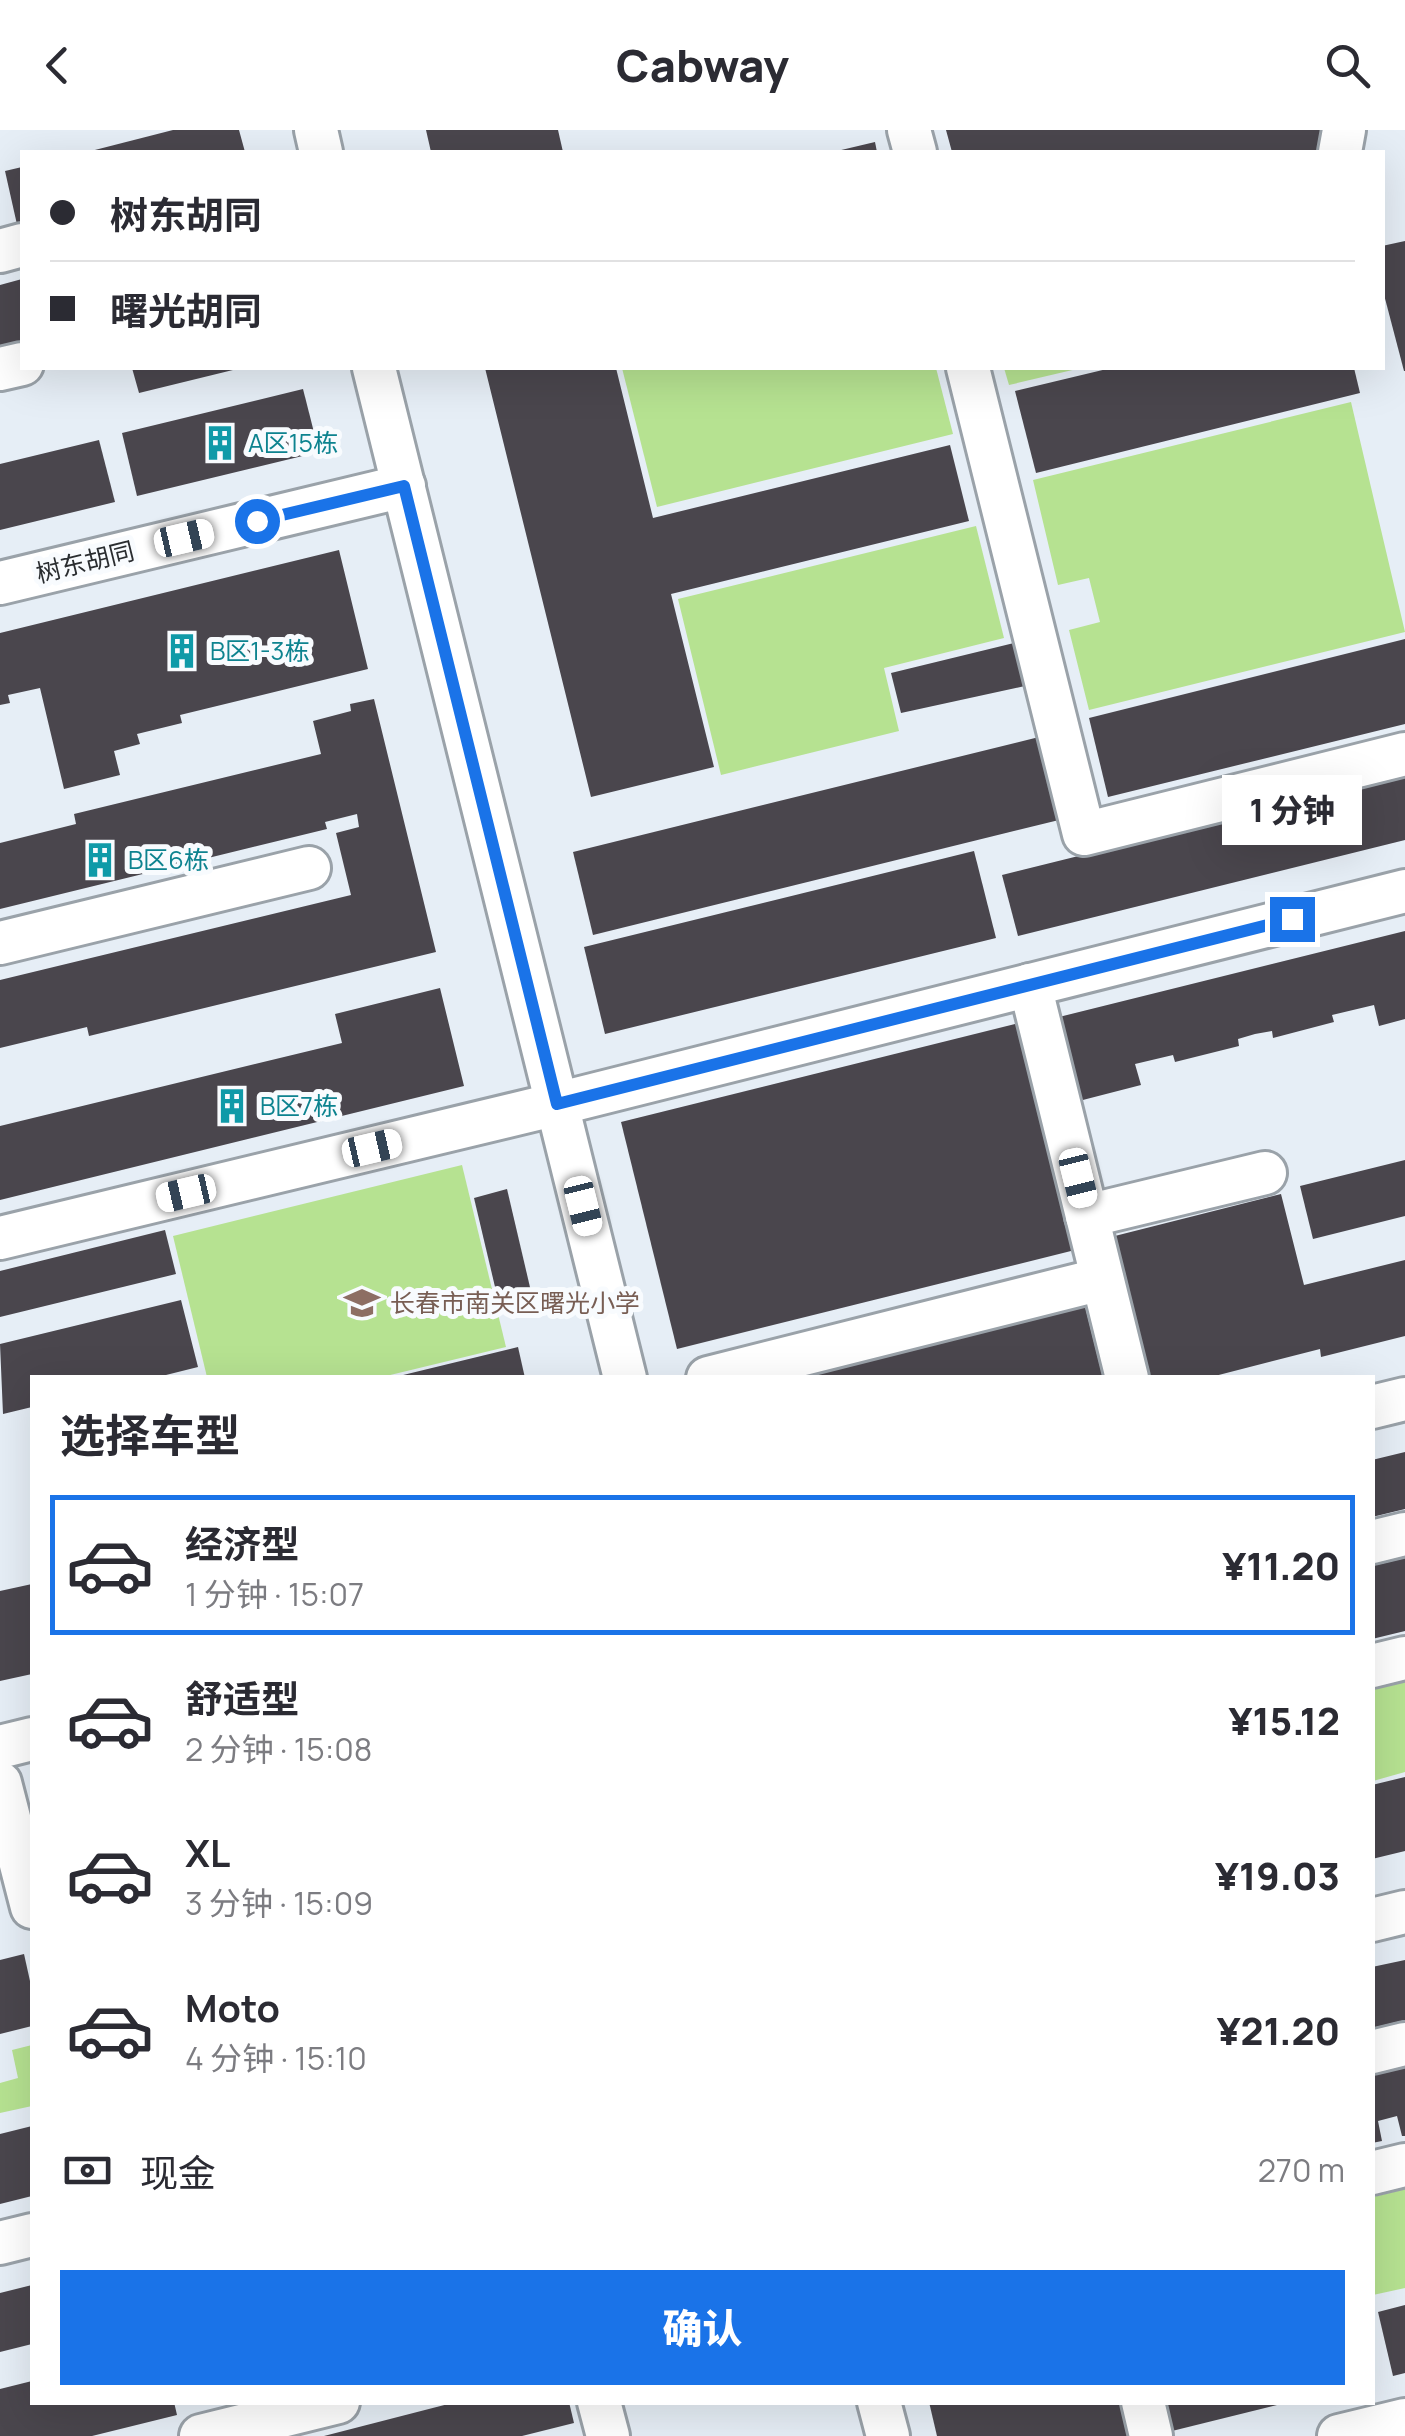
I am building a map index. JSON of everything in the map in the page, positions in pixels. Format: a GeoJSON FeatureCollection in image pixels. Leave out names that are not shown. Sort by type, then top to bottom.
{"type":"FeatureCollection","features":[{"type":"Feature","properties":{"kind":"street"},"geometry":{"type":"LineString","coordinates":[[375,370],[624,1375]]}},
{"type":"Feature","properties":{"kind":"street"},"geometry":{"type":"LineString","coordinates":[[968,370],[1084,834],[1405,754]]}},
{"type":"Feature","properties":{"kind":"street","name":"树东胡同"},"geometry":{"type":"LineString","coordinates":[[0,583],[404,486]]}},
{"type":"Feature","properties":{"kind":"street"},"geometry":{"type":"LineString","coordinates":[[0,944],[310,868]]}},
{"type":"Feature","properties":{"kind":"street"},"geometry":{"type":"LineString","coordinates":[[0,1238],[557,1104],[1405,890]]}},
{"type":"Feature","properties":{"kind":"street"},"geometry":{"type":"LineString","coordinates":[[1030,985],[1126,1375]]}},
{"type":"Feature","properties":{"kind":"street"},"geometry":{"type":"LineString","coordinates":[[1088,1216],[1265,1173]]}},
{"type":"Feature","properties":{"kind":"street"},"geometry":{"type":"LineString","coordinates":[[720,1375],[1102,1279]]}},
{"type":"Feature","properties":{"kind":"street"},"geometry":{"type":"LineString","coordinates":[[1375,1406],[1405,1399]]}},
{"type":"Feature","properties":{"kind":"street"},"geometry":{"type":"LineString","coordinates":[[1375,1541],[1405,1534]]}},
{"type":"Feature","properties":{"kind":"street"},"geometry":{"type":"LineString","coordinates":[[1375,1665],[1405,1658]]}},
{"type":"Feature","properties":{"kind":"street"},"geometry":{"type":"LineString","coordinates":[[0,1747],[30,1740]]}},
{"type":"Feature","properties":{"kind":"street"},"geometry":{"type":"LineString","coordinates":[[0,1783],[30,1896]]}},
{"type":"Feature","properties":{"kind":"street"},"geometry":{"type":"LineString","coordinates":[[0,1911],[30,1904]]}},
{"type":"Feature","properties":{"kind":"street"},"geometry":{"type":"LineString","coordinates":[[1375,1919],[1405,1912]]}},
{"type":"Feature","properties":{"kind":"street"},"geometry":{"type":"LineString","coordinates":[[1375,2051],[1405,2044]]}},
{"type":"Feature","properties":{"kind":"street"},"geometry":{"type":"LineString","coordinates":[[1375,2172],[1405,2165]]}},
{"type":"Feature","properties":{"kind":"street"},"geometry":{"type":"LineString","coordinates":[[0,2243],[30,2236]]}},
{"type":"Feature","properties":{"kind":"street"},"geometry":{"type":"LineString","coordinates":[[195,2405],[201,2436],[326,2405]]}},
{"type":"Feature","properties":{"kind":"street"},"geometry":{"type":"LineString","coordinates":[[601,2405],[608,2436]]}},
{"type":"Feature","properties":{"kind":"street"},"geometry":{"type":"LineString","coordinates":[[880,2405],[888,2436]]}},
{"type":"Feature","properties":{"kind":"street"},"geometry":{"type":"LineString","coordinates":[[1144,2405],[1151,2436]]}},
{"type":"Feature","properties":{"kind":"street"},"geometry":{"type":"LineString","coordinates":[[1339,2436],[1405,2420]]}},
{"type":"Feature","properties":{"kind":"green space"},"geometry":{"type":"Polygon","coordinates":[[[623,370],[937,370],[953,434],[657,507],[623,370]]]}},
{"type":"Feature","properties":{"kind":"green space"},"geometry":{"type":"Polygon","coordinates":[[[1005,370],[1073,370],[1009,385],[1005,370]]]}},
{"type":"Feature","properties":{"kind":"green space"},"geometry":{"type":"Polygon","coordinates":[[[1351,402],[1405,632],[1089,710],[1069,630],[1100,622],[1089,578],[1058,585],[1033,480],[1351,402]]]}},
{"type":"Feature","properties":{"kind":"green space"},"geometry":{"type":"Polygon","coordinates":[[[976,526],[1004,638],[884,668],[899,731],[721,775],[678,599],[976,526]]]}},
{"type":"Feature","properties":{"kind":"green space","name":"长春市南关区曙光小学"},"geometry":{"type":"Polygon","coordinates":[[[462,1165],[506,1347],[390,1375],[207,1375],[173,1236],[462,1165]]]}},
{"type":"Feature","properties":{"kind":"green space"},"geometry":{"type":"Polygon","coordinates":[[[1405,1668],[1405,1772],[1375,1780],[1375,1675],[1405,1668]]]}},
{"type":"Feature","properties":{"kind":"green space"},"geometry":{"type":"Polygon","coordinates":[[[30,2046],[30,2106],[0,2113],[0,2083],[18,2078],[12,2050],[30,2046]]]}},
{"type":"Feature","properties":{"kind":"green space"},"geometry":{"type":"Polygon","coordinates":[[[1405,2189],[1405,2288],[1375,2295],[1375,2196],[1405,2189]]]}},
{"type":"Feature","properties":{"kind":"building"},"geometry":{"type":"Polygon","coordinates":[[[173,130],[239,130],[244,150],[95,150],[173,130]]]}},
{"type":"Feature","properties":{"kind":"building"},"geometry":{"type":"Polygon","coordinates":[[[426,130],[558,130],[563,150],[431,150],[426,130]]]}},
{"type":"Feature","properties":{"kind":"building"},"geometry":{"type":"Polygon","coordinates":[[[946,130],[1331,130],[1326,150],[951,150],[946,130]]]}},
{"type":"Feature","properties":{"kind":"building"},"geometry":{"type":"Polygon","coordinates":[[[875,142],[877,150],[841,150],[875,142]]]}},
{"type":"Feature","properties":{"kind":"building"},"geometry":{"type":"Polygon","coordinates":[[[20,167],[18,229],[5,171],[20,167]]]}},
{"type":"Feature","properties":{"kind":"building"},"geometry":{"type":"Polygon","coordinates":[[[1405,241],[1405,371],[1385,298],[1385,245],[1405,241]]]}},
{"type":"Feature","properties":{"kind":"building"},"geometry":{"type":"Polygon","coordinates":[[[20,280],[20,344],[0,349],[0,285],[20,280]]]}},
{"type":"Feature","properties":{"kind":"building"},"geometry":{"type":"Polygon","coordinates":[[[133,370],[233,370],[139,393],[133,370]]]}},
{"type":"Feature","properties":{"kind":"building"},"geometry":{"type":"Polygon","coordinates":[[[485,370],[616,370],[653,518],[950,445],[969,521],[671,594],[714,767],[591,797],[485,370]]]}},
{"type":"Feature","properties":{"kind":"building"},"geometry":{"type":"Polygon","coordinates":[[[1103,370],[1354,370],[1360,393],[1036,473],[1015,391],[1103,370]]]}},
{"type":"Feature","properties":{"kind":"building","name":"A区15栋"},"geometry":{"type":"Polygon","coordinates":[[[303,389],[319,452],[137,496],[122,433],[303,389]]]}},
{"type":"Feature","properties":{"kind":"building"},"geometry":{"type":"Polygon","coordinates":[[[99,440],[115,502],[0,530],[0,464],[99,440]]]}},
{"type":"Feature","properties":{"kind":"building","name":"B区1-3栋"},"geometry":{"type":"Polygon","coordinates":[[[339,550],[368,669],[180,715],[182,723],[137,734],[140,744],[114,751],[120,775],[64,789],[40,688],[8,695],[10,703],[0,705],[0,633],[339,550]]]}},
{"type":"Feature","properties":{"kind":"building"},"geometry":{"type":"Polygon","coordinates":[[[1405,639],[1405,724],[1108,797],[1089,718],[1405,639]]]}},
{"type":"Feature","properties":{"kind":"building"},"geometry":{"type":"Polygon","coordinates":[[[1014,643],[1025,686],[901,713],[891,673],[1014,643]]]}},
{"type":"Feature","properties":{"kind":"building","name":"B区6栋"},"geometry":{"type":"Polygon","coordinates":[[[374,699],[436,952],[89,1036],[87,1027],[0,1048],[0,980],[351,895],[336,833],[359,827],[357,814],[325,822],[327,829],[0,909],[0,843],[76,824],[74,814],[321,754],[313,721],[351,711],[350,704],[374,699]]]}},
{"type":"Feature","properties":{"kind":"building"},"geometry":{"type":"Polygon","coordinates":[[[1039,737],[1059,820],[593,935],[573,852],[1039,737]]]}},
{"type":"Feature","properties":{"kind":"building"},"geometry":{"type":"Polygon","coordinates":[[[1405,775],[1405,840],[1018,936],[1002,875],[1405,775]]]}},
{"type":"Feature","properties":{"kind":"building"},"geometry":{"type":"Polygon","coordinates":[[[974,851],[996,938],[605,1034],[584,947],[974,851]]]}},
{"type":"Feature","properties":{"kind":"building"},"geometry":{"type":"Polygon","coordinates":[[[1405,931],[1405,1019],[1379,1026],[1374,1005],[1332,1015],[1334,1022],[1273,1038],[1272,1031],[1255,1034],[1238,1039],[1239,1046],[1175,1062],[1173,1055],[1135,1064],[1141,1085],[1075,1102],[1055,1018],[1405,931]]]}},
{"type":"Feature","properties":{"kind":"building","name":"B区7栋"},"geometry":{"type":"Polygon","coordinates":[[[440,988],[464,1086],[0,1200],[0,1126],[342,1043],[335,1014],[440,988]]]}},
{"type":"Feature","properties":{"kind":"building"},"geometry":{"type":"Polygon","coordinates":[[[1019,1023],[1075,1250],[677,1349],[621,1122],[1019,1023]]]}},
{"type":"Feature","properties":{"kind":"building"},"geometry":{"type":"Polygon","coordinates":[[[1405,1160],[1405,1216],[1313,1239],[1300,1186],[1405,1160]]]}},
{"type":"Feature","properties":{"kind":"building"},"geometry":{"type":"Polygon","coordinates":[[[507,1189],[533,1300],[500,1308],[474,1198],[507,1189]]]}},
{"type":"Feature","properties":{"kind":"building"},"geometry":{"type":"Polygon","coordinates":[[[1281,1194],[1304,1285],[1405,1260],[1405,1336],[1321,1357],[1320,1349],[1219,1375],[1136,1375],[1103,1239],[1281,1194]]]}},
{"type":"Feature","properties":{"kind":"building"},"geometry":{"type":"Polygon","coordinates":[[[165,1230],[176,1274],[0,1317],[0,1271],[165,1230]]]}},
{"type":"Feature","properties":{"kind":"building"},"geometry":{"type":"Polygon","coordinates":[[[181,1300],[198,1367],[166,1375],[30,1375],[30,1407],[3,1414],[0,1344],[181,1300]]]}},
{"type":"Feature","properties":{"kind":"building"},"geometry":{"type":"Polygon","coordinates":[[[1085,1306],[1102,1375],[805,1375],[1085,1306]]]}},
{"type":"Feature","properties":{"kind":"building"},"geometry":{"type":"Polygon","coordinates":[[[518,1347],[524,1375],[403,1375],[518,1347]]]}},
{"type":"Feature","properties":{"kind":"building"},"geometry":{"type":"Polygon","coordinates":[[[1405,1452],[1405,1509],[1375,1516],[1375,1459],[1405,1452]]]}},
{"type":"Feature","properties":{"kind":"building"},"geometry":{"type":"Polygon","coordinates":[[[1405,1558],[1405,1631],[1375,1638],[1375,1565],[1405,1558]]]}},
{"type":"Feature","properties":{"kind":"building"},"geometry":{"type":"Polygon","coordinates":[[[30,1584],[30,1674],[0,1681],[0,1591],[30,1584]]]}},
{"type":"Feature","properties":{"kind":"building"},"geometry":{"type":"Polygon","coordinates":[[[1405,1777],[1405,1851],[1375,1858],[1375,1784],[1405,1777]]]}},
{"type":"Feature","properties":{"kind":"building"},"geometry":{"type":"Polygon","coordinates":[[[24,1954],[30,1981],[30,2026],[0,2034],[0,1960],[24,1954]]]}},
{"type":"Feature","properties":{"kind":"building"},"geometry":{"type":"Polygon","coordinates":[[[1405,1960],[1405,2020],[1375,2027],[1375,1966],[1405,1960]]]}},
{"type":"Feature","properties":{"kind":"building"},"geometry":{"type":"Polygon","coordinates":[[[1405,2063],[1405,2136],[1397,2116],[1378,2121],[1382,2141],[1375,2142],[1375,2070],[1405,2063]]]}},
{"type":"Feature","properties":{"kind":"building"},"geometry":{"type":"Polygon","coordinates":[[[30,2126],[30,2196],[0,2204],[0,2134],[30,2126]]]}},
{"type":"Feature","properties":{"kind":"building"},"geometry":{"type":"Polygon","coordinates":[[[30,2286],[30,2344],[0,2352],[0,2293],[30,2286]]]}},
{"type":"Feature","properties":{"kind":"building"},"geometry":{"type":"Polygon","coordinates":[[[1405,2305],[1405,2373],[1393,2376],[1378,2312],[1405,2305]]]}},
{"type":"Feature","properties":{"kind":"building"},"geometry":{"type":"Polygon","coordinates":[[[30,2382],[30,2405],[175,2405],[177,2415],[92,2436],[0,2436],[0,2389],[30,2382]]]}},
{"type":"Feature","properties":{"kind":"building"},"geometry":{"type":"Polygon","coordinates":[[[444,2405],[570,2405],[574,2423],[522,2436],[324,2436],[444,2405]]]}},
{"type":"Feature","properties":{"kind":"building"},"geometry":{"type":"Polygon","coordinates":[[[930,2405],[1129,2405],[1136,2436],[937,2436],[930,2405]]]}},
{"type":"Feature","properties":{"kind":"building"},"geometry":{"type":"Polygon","coordinates":[[[1166,2405],[1277,2405],[1172,2431],[1166,2405]]]}},
{"type":"Feature","properties":{"kind":"place","name":"A区15栋"},"geometry":{"type":"Point","coordinates":[220,443]}},
{"type":"Feature","properties":{"kind":"place","name":"B区1-3栋"},"geometry":{"type":"Point","coordinates":[182,651]}},
{"type":"Feature","properties":{"kind":"place","name":"B区6栋"},"geometry":{"type":"Point","coordinates":[100,860]}},
{"type":"Feature","properties":{"kind":"place","name":"B区7栋"},"geometry":{"type":"Point","coordinates":[232,1106]}},
{"type":"Feature","properties":{"kind":"place","name":"长春市南关区曙光小学"},"geometry":{"type":"Point","coordinates":[362,1303]}},
{"type":"Feature","properties":{"kind":"route"},"geometry":{"type":"LineString","coordinates":[[257,521],[404,486],[557,1104],[1292,919]]}}]}
